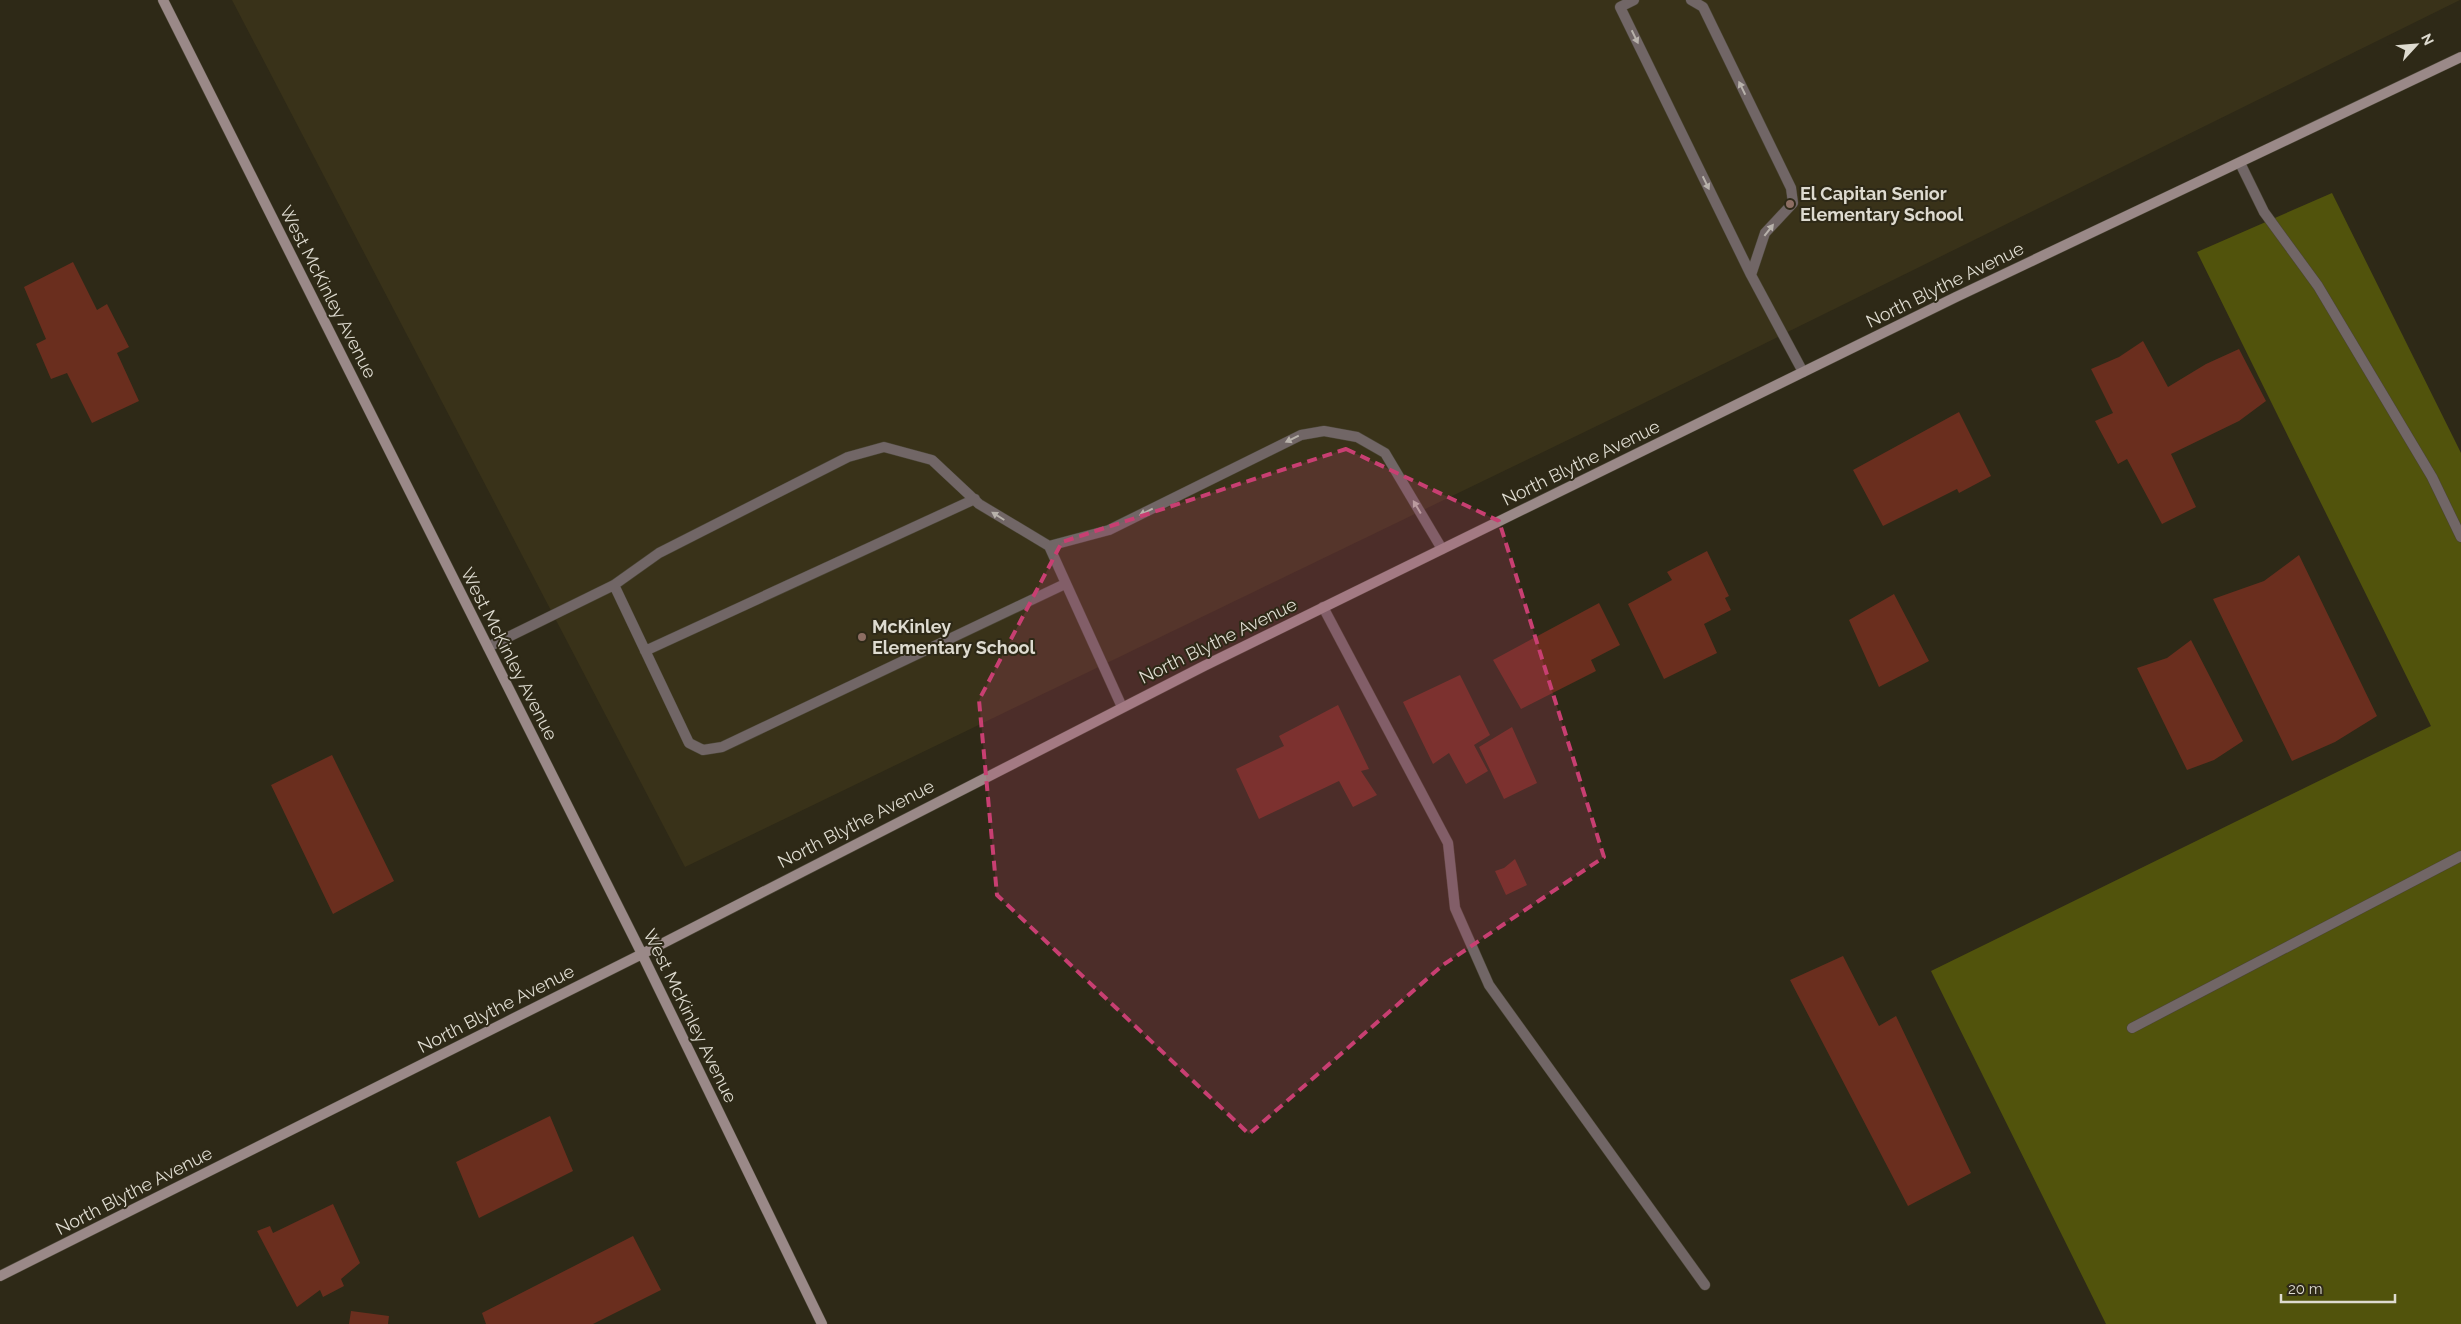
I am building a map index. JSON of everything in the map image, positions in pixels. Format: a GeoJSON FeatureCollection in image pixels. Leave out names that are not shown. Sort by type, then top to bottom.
{"type":"FeatureCollection","features":[{"type":"Feature","properties":{"kind":"street","name":"West McKinley Avenue"},"geometry":{"type":"LineString","coordinates":[[163,0],[642,954],[822,1324]]}},
{"type":"Feature","properties":{"kind":"street","name":"North Blythe Avenue"},"geometry":{"type":"LineString","coordinates":[[0,1276],[642,954],[1122,707],[1956,297],[2461,57]]}},
{"type":"Feature","properties":{"kind":"lane"},"geometry":{"type":"LineString","coordinates":[[1634,0],[1620,7],[1751,275],[1803,372]]}},
{"type":"Feature","properties":{"kind":"lane"},"geometry":{"type":"LineString","coordinates":[[1691,0],[1703,7],[1791,188],[1793,203],[1765,233],[1751,275]]}},
{"type":"Feature","properties":{"kind":"lane"},"geometry":{"type":"LineString","coordinates":[[2240,163],[2264,212],[2318,286],[2432,477],[2461,537]]}},
{"type":"Feature","properties":{"kind":"lane"},"geometry":{"type":"LineString","coordinates":[[1049,546],[1109,530],[1301,435],[1324,431],[1357,436],[1385,453],[1442,549]]}},
{"type":"Feature","properties":{"kind":"lane"},"geometry":{"type":"LineString","coordinates":[[488,647],[614,585],[659,553],[848,457],[884,447],[932,460],[975,499],[1049,546],[1064,584],[1122,707]]}},
{"type":"Feature","properties":{"kind":"lane"},"geometry":{"type":"LineString","coordinates":[[645,651],[975,499]]}},
{"type":"Feature","properties":{"kind":"lane"},"geometry":{"type":"LineString","coordinates":[[614,585],[689,743],[704,750],[722,747],[1064,584]]}},
{"type":"Feature","properties":{"kind":"lane"},"geometry":{"type":"LineString","coordinates":[[1324,607],[1448,843],[1455,908],[1490,984],[1705,1285]]}},
{"type":"Feature","properties":{"kind":"lane"},"geometry":{"type":"LineString","coordinates":[[2132,1028],[2461,856]]}},
{"type":"Feature","properties":{"kind":"highlighted area"},"geometry":{"type":"Polygon","coordinates":[[[1346,449],[1499,521],[1604,857],[1443,965],[1249,1134],[997,895],[979,700],[1062,542],[1346,449]]]}},
{"type":"Feature","properties":{"kind":"shaded area","name":"McKinley Elementary School"},"geometry":{"type":"Polygon","coordinates":[[[232,0],[2460,0],[1634,408],[685,867],[232,0]]]}},
{"type":"Feature","properties":{"kind":"shaded area"},"geometry":{"type":"Polygon","coordinates":[[[2332,193],[2461,453],[2461,1324],[2106,1324],[1931,971],[2431,726],[2197,252],[2332,193]]]}},
{"type":"Feature","properties":{"kind":"building"},"geometry":{"type":"Polygon","coordinates":[[[73,262],[97,310],[107,304],[129,347],[117,353],[139,401],[92,423],[67,373],[51,379],[36,344],[46,339],[24,287],[73,262]]]}},
{"type":"Feature","properties":{"kind":"building"},"geometry":{"type":"Polygon","coordinates":[[[2143,341],[2168,387],[2206,364],[2239,349],[2266,401],[2239,421],[2171,454],[2196,507],[2162,524],[2127,459],[2118,464],[2095,421],[2113,413],[2091,369],[2119,357],[2143,341]]]}},
{"type":"Feature","properties":{"kind":"building"},"geometry":{"type":"Polygon","coordinates":[[[1959,412],[1991,476],[1959,493],[1957,489],[1883,526],[1853,470],[1959,412]]]}},
{"type":"Feature","properties":{"kind":"building"},"geometry":{"type":"Polygon","coordinates":[[[1707,551],[1729,596],[1725,598],[1731,610],[1704,624],[1717,653],[1664,679],[1628,604],[1672,580],[1667,572],[1707,551]]]}},
{"type":"Feature","properties":{"kind":"building"},"geometry":{"type":"Polygon","coordinates":[[[2299,555],[2377,716],[2335,742],[2292,761],[2213,599],[2264,581],[2299,555]]]}},
{"type":"Feature","properties":{"kind":"building"},"geometry":{"type":"Polygon","coordinates":[[[1894,594],[1929,661],[1879,687],[1849,620],[1894,594]]]}},
{"type":"Feature","properties":{"kind":"building"},"geometry":{"type":"Polygon","coordinates":[[[1599,603],[1620,645],[1591,660],[1596,671],[1521,709],[1493,660],[1599,603]]]}},
{"type":"Feature","properties":{"kind":"building"},"geometry":{"type":"Polygon","coordinates":[[[2191,640],[2243,741],[2214,760],[2187,770],[2137,668],[2167,658],[2191,640]]]}},
{"type":"Feature","properties":{"kind":"building"},"geometry":{"type":"Polygon","coordinates":[[[1460,675],[1490,735],[1474,745],[1488,771],[1466,784],[1449,753],[1433,764],[1403,702],[1460,675]]]}},
{"type":"Feature","properties":{"kind":"building"},"geometry":{"type":"Polygon","coordinates":[[[1338,705],[1369,769],[1361,771],[1377,795],[1353,807],[1339,781],[1259,819],[1236,769],[1284,746],[1279,736],[1338,705]]]}},
{"type":"Feature","properties":{"kind":"building"},"geometry":{"type":"Polygon","coordinates":[[[1512,727],[1537,783],[1504,799],[1479,747],[1512,727]]]}},
{"type":"Feature","properties":{"kind":"building"},"geometry":{"type":"Polygon","coordinates":[[[332,755],[394,881],[333,914],[271,785],[332,755]]]}},
{"type":"Feature","properties":{"kind":"building"},"geometry":{"type":"Polygon","coordinates":[[[1515,859],[1527,885],[1506,895],[1495,871],[1504,868],[1515,859]]]}},
{"type":"Feature","properties":{"kind":"building"},"geometry":{"type":"Polygon","coordinates":[[[1843,956],[1879,1026],[1896,1016],[1971,1173],[1908,1206],[1790,980],[1843,956]]]}},
{"type":"Feature","properties":{"kind":"building"},"geometry":{"type":"Polygon","coordinates":[[[550,1116],[573,1171],[479,1218],[456,1162],[550,1116]]]}},
{"type":"Feature","properties":{"kind":"building"},"geometry":{"type":"Polygon","coordinates":[[[333,1204],[360,1263],[341,1279],[344,1286],[323,1297],[320,1290],[297,1307],[257,1231],[270,1226],[273,1233],[333,1204]]]}},
{"type":"Feature","properties":{"kind":"building"},"geometry":{"type":"Polygon","coordinates":[[[633,1236],[661,1290],[593,1324],[486,1324],[482,1313],[633,1236]]]}},
{"type":"Feature","properties":{"kind":"building"},"geometry":{"type":"Polygon","coordinates":[[[351,1311],[389,1316],[388,1324],[349,1324],[351,1311]]]}},
{"type":"Feature","properties":{"kind":"place","name":"El Capitan Senior Elementary School"},"geometry":{"type":"Point","coordinates":[1790,204]}},
{"type":"Feature","properties":{"kind":"place","name":"McKinley Elementary School"},"geometry":{"type":"Point","coordinates":[862,637]}}]}
